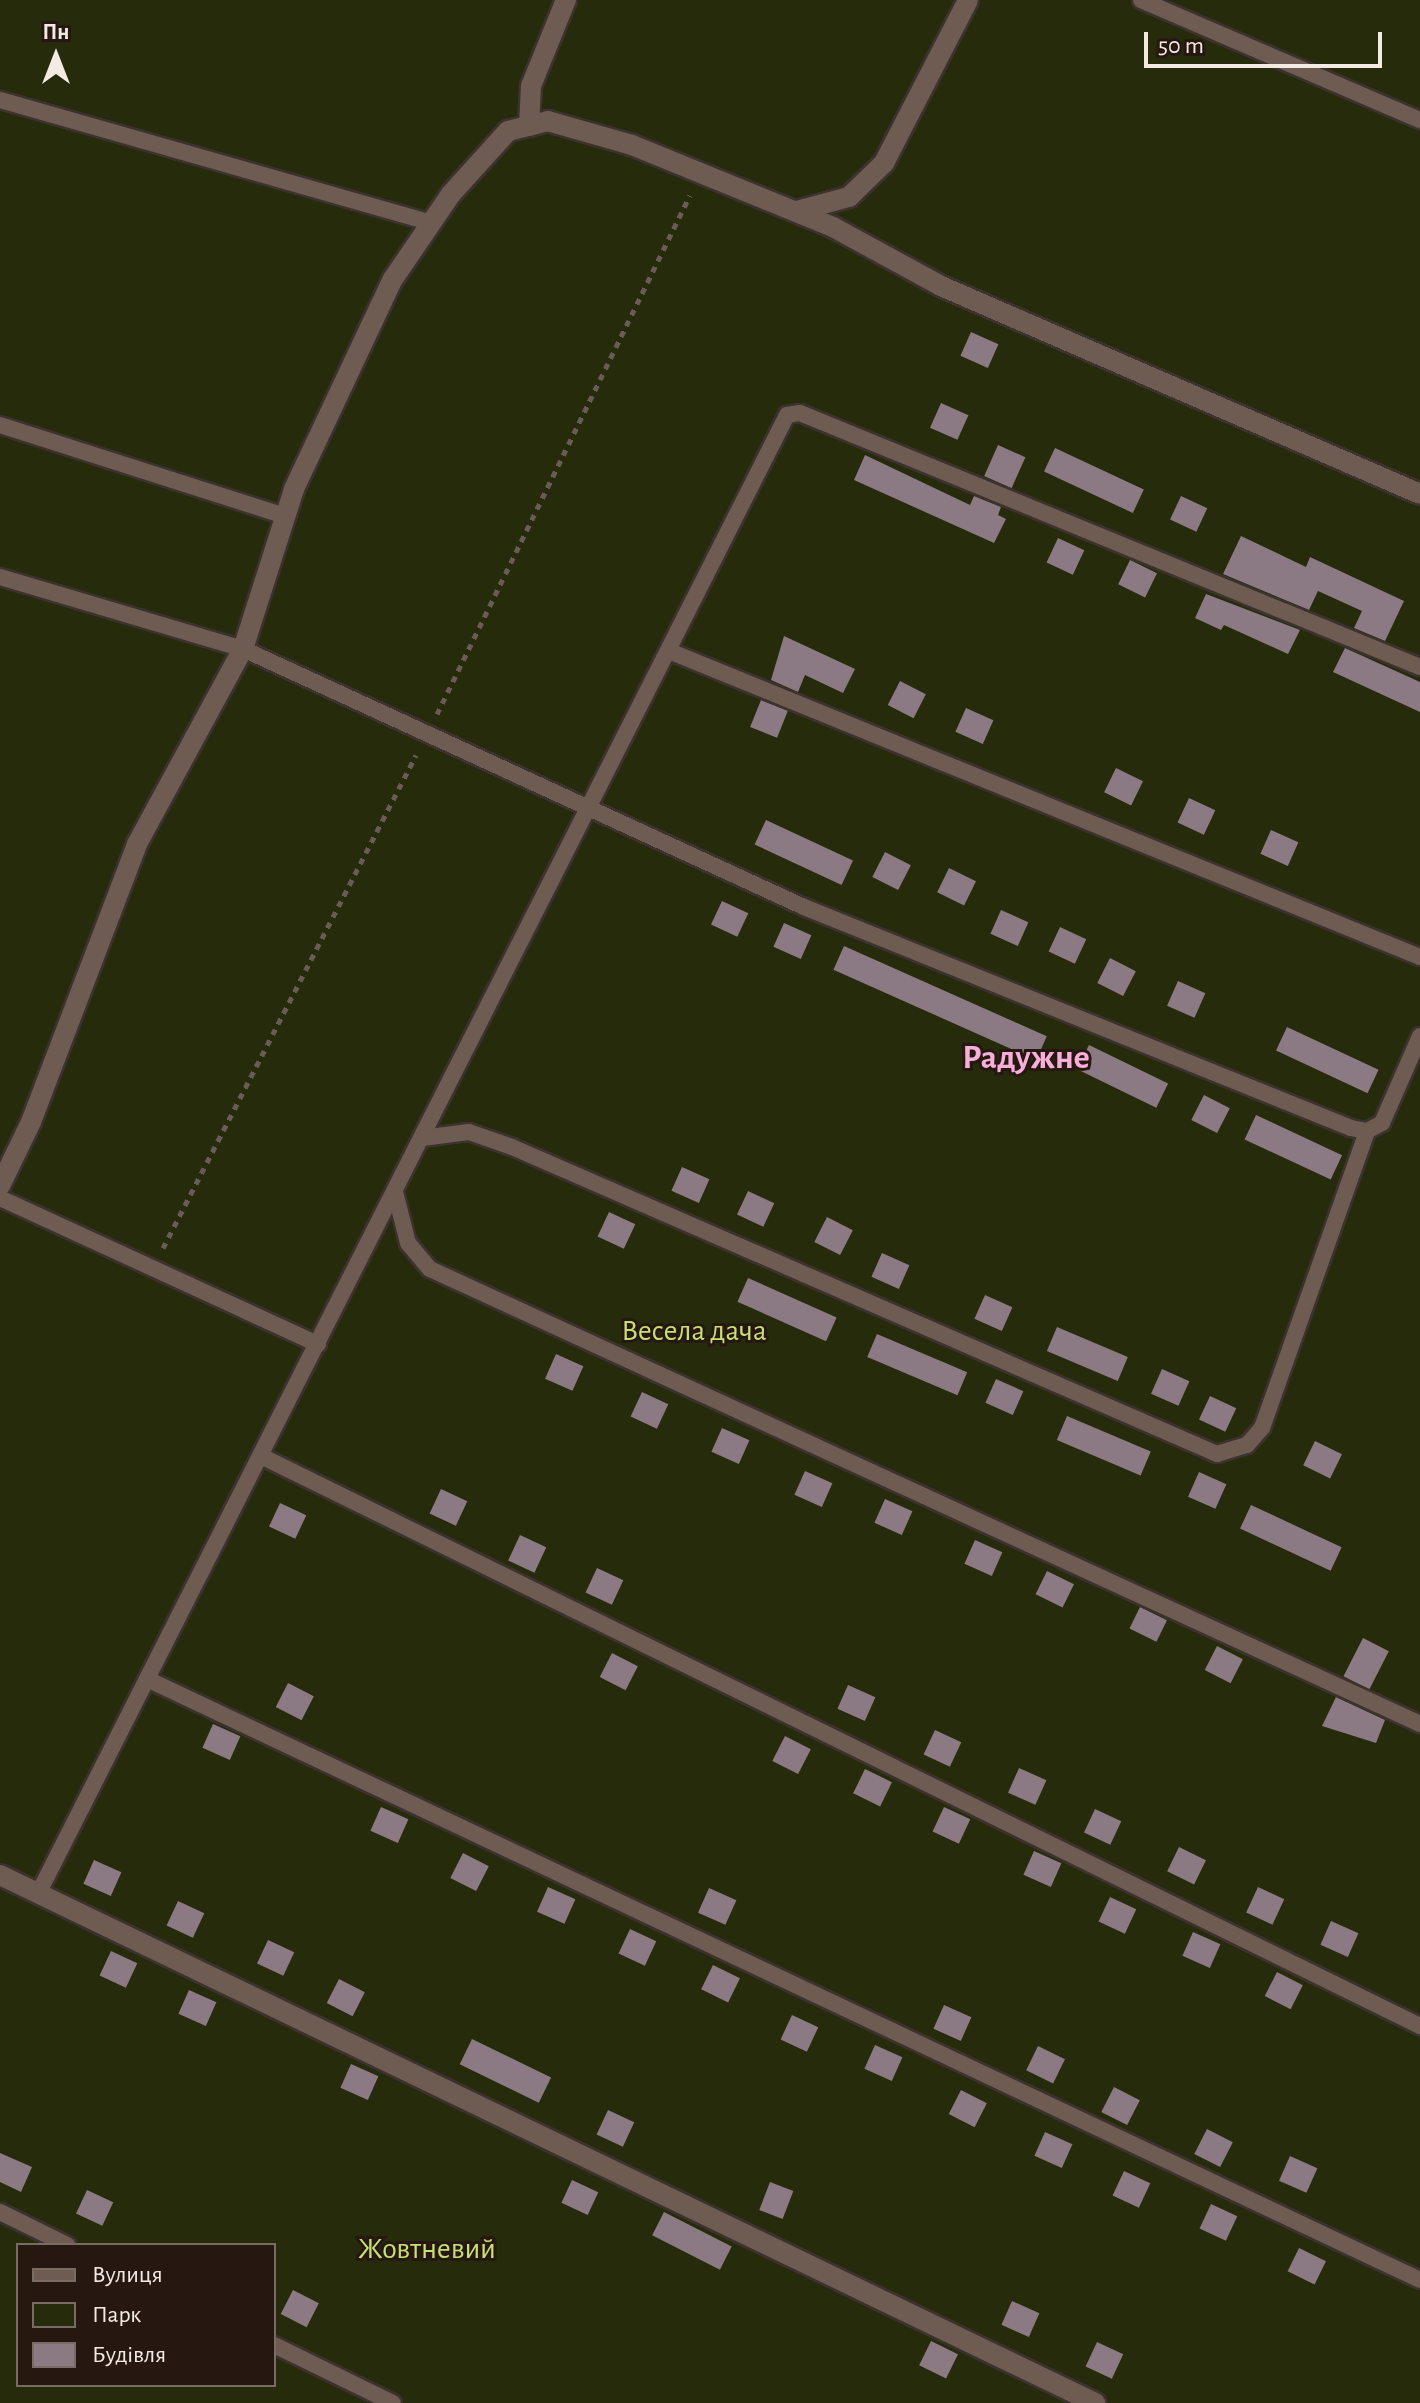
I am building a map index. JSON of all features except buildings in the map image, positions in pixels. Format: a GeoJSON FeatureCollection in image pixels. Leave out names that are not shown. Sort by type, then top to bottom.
{"type":"FeatureCollection","features":[{"type":"Feature","properties":{"kind":"street"},"geometry":{"type":"LineString","coordinates":[[529,126],[531,86],[566,0]]}},
{"type":"Feature","properties":{"kind":"street"},"geometry":{"type":"LineString","coordinates":[[793,211],[827,207],[849,197],[884,163],[968,0]]}},
{"type":"Feature","properties":{"kind":"street"},"geometry":{"type":"LineString","coordinates":[[0,1186],[31,1122],[137,844],[243,649],[285,516],[393,279],[431,223],[508,131],[548,121],[575,126],[793,211],[941,286],[1420,494]]}},
{"type":"Feature","properties":{"kind":"street"},"geometry":{"type":"LineString","coordinates":[[0,1875],[1095,2403]]}},
{"type":"Feature","properties":{"kind":"lane"},"geometry":{"type":"LineString","coordinates":[[1141,0],[1420,120]]}},
{"type":"Feature","properties":{"kind":"lane"},"geometry":{"type":"LineString","coordinates":[[0,100],[431,223]]}},
{"type":"Feature","properties":{"kind":"lane"},"geometry":{"type":"LineString","coordinates":[[38,1894],[787,415],[800,413],[1420,667]]}},
{"type":"Feature","properties":{"kind":"lane"},"geometry":{"type":"LineString","coordinates":[[0,425],[285,516]]}},
{"type":"Feature","properties":{"kind":"lane"},"geometry":{"type":"LineString","coordinates":[[0,577],[243,649],[804,907],[1367,1131]]}},
{"type":"Feature","properties":{"kind":"lane"},"geometry":{"type":"LineString","coordinates":[[669,651],[1420,957]]}},
{"type":"Feature","properties":{"kind":"lane"},"geometry":{"type":"LineString","coordinates":[[422,1138],[469,1132],[512,1147],[1217,1454],[1247,1445],[1262,1428],[1367,1131],[1382,1123],[1420,1036]]}},
{"type":"Feature","properties":{"kind":"lane"},"geometry":{"type":"LineString","coordinates":[[395,1192],[408,1243],[430,1269],[1420,1724]]}},
{"type":"Feature","properties":{"kind":"lane"},"geometry":{"type":"LineString","coordinates":[[0,1198],[318,1344]]}},
{"type":"Feature","properties":{"kind":"lane"},"geometry":{"type":"LineString","coordinates":[[261,1456],[1420,2026]]}},
{"type":"Feature","properties":{"kind":"lane"},"geometry":{"type":"LineString","coordinates":[[147,1679],[1420,2280]]}},
{"type":"Feature","properties":{"kind":"lane"},"geometry":{"type":"LineString","coordinates":[[0,2212],[63,2243]]}},
{"type":"Feature","properties":{"kind":"lane"},"geometry":{"type":"LineString","coordinates":[[276,2346],[393,2403]]}},
{"type":"Feature","properties":{"kind":"green space","name":"Весела дача"},"geometry":{"type":"Polygon","coordinates":[[[0,0],[1420,0],[1420,2403],[0,2403],[0,0]]]}},
{"type":"Feature","properties":{"kind":"district","name":"Радужне"},"geometry":{"type":"Point","coordinates":[1026,1059]}},
{"type":"Feature","properties":{"kind":"park label","name":"Жовтневий"},"geometry":{"type":"Point","coordinates":[427,2249]}}]}
